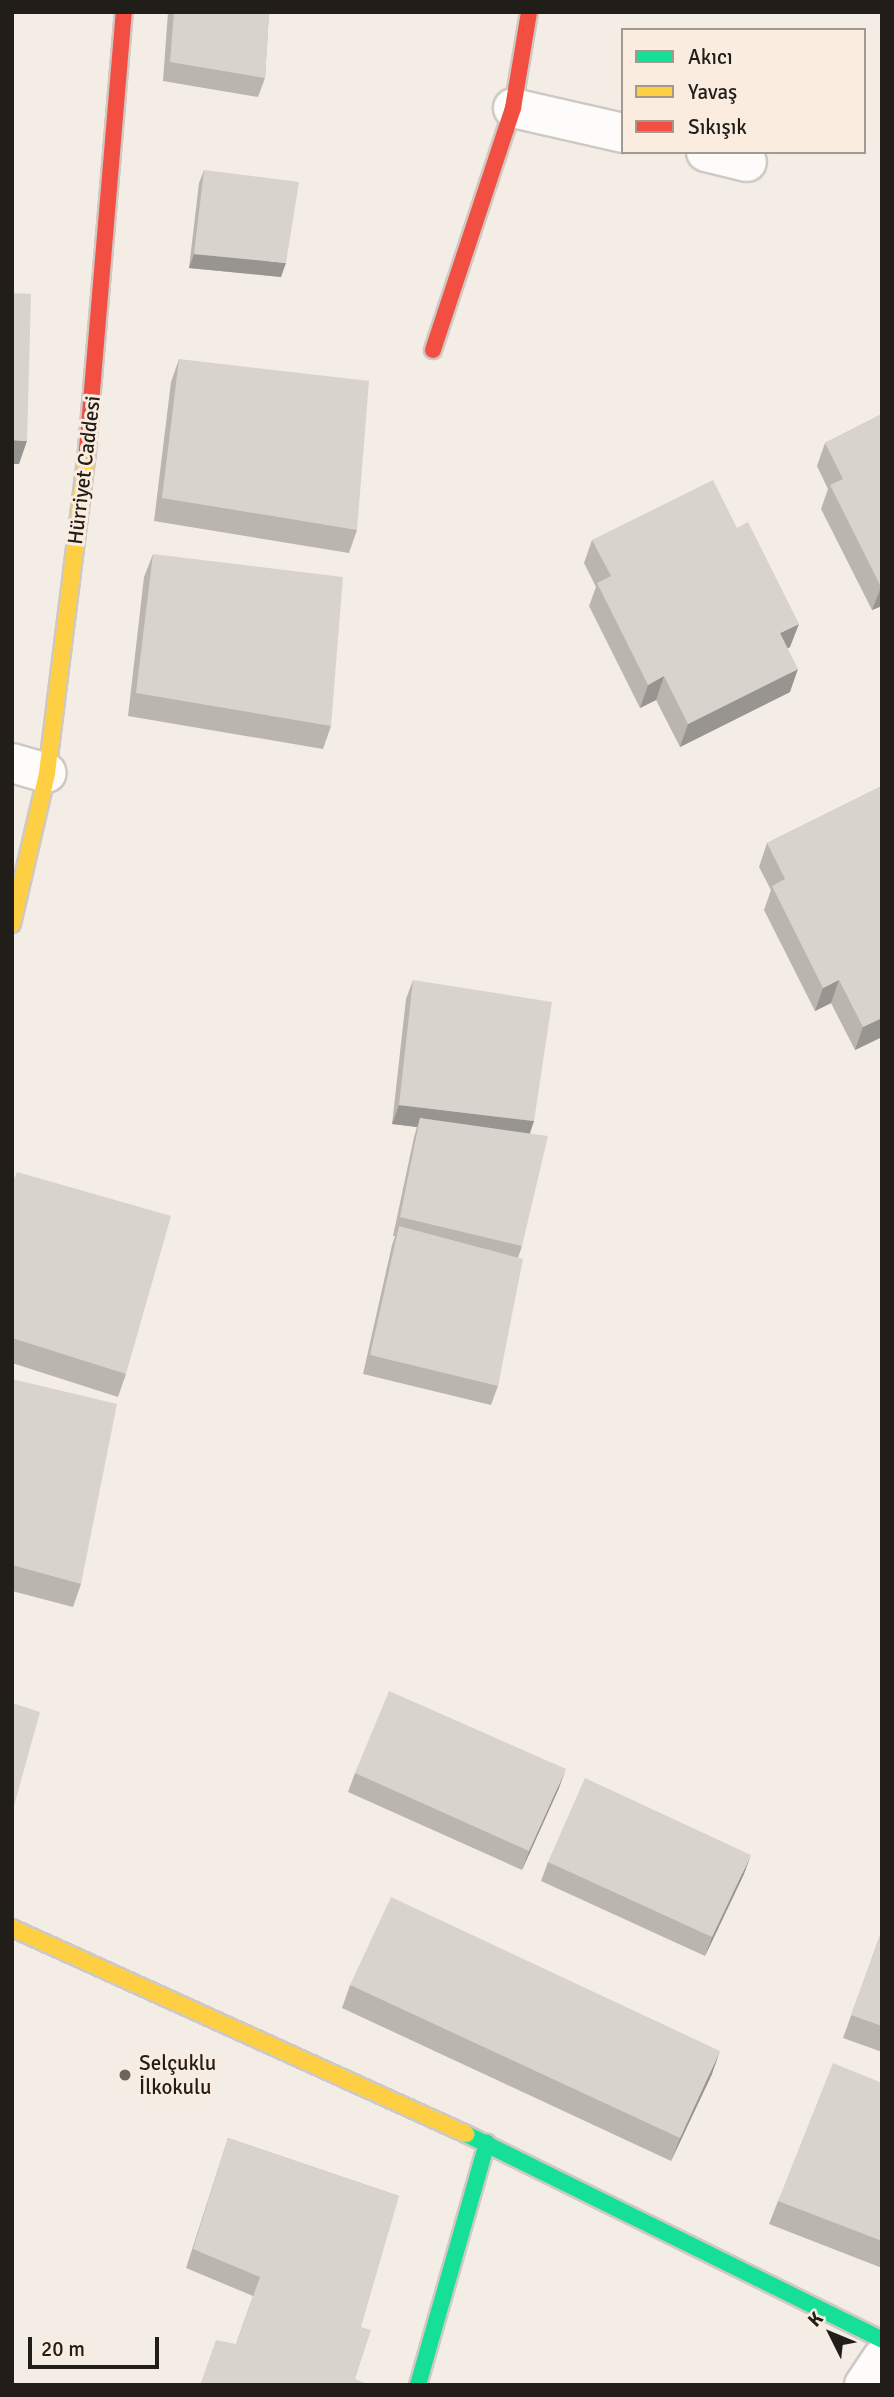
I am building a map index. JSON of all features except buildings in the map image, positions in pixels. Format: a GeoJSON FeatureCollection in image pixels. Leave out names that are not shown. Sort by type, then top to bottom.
{"type":"FeatureCollection","features":[{"type":"Feature","properties":{"kind":"street","name":"Hürriyet Caddesi"},"geometry":{"type":"LineString","coordinates":[[12,924],[30,768],[94,396],[124,12]]}},
{"type":"Feature","properties":{"kind":"street"},"geometry":{"type":"LineString","coordinates":[[433,349],[513,108],[528,12]]}},
{"type":"Feature","properties":{"kind":"street"},"geometry":{"type":"LineString","coordinates":[[513,108],[621,133]]}},
{"type":"Feature","properties":{"kind":"street"},"geometry":{"type":"LineString","coordinates":[[713,154],[747,162]]}},
{"type":"Feature","properties":{"kind":"street"},"geometry":{"type":"LineString","coordinates":[[12,1928],[487,2143],[882,2340]]}},
{"type":"Feature","properties":{"kind":"street"},"geometry":{"type":"LineString","coordinates":[[418,2385],[487,2143]]}},
{"type":"Feature","properties":{"kind":"street"},"geometry":{"type":"LineString","coordinates":[[864,2385],[882,2358]]}},
{"type":"Feature","properties":{"kind":"traffic: fast"},"geometry":{"type":"LineString","coordinates":[[466,2134],[882,2340]]}},
{"type":"Feature","properties":{"kind":"traffic: fast"},"geometry":{"type":"LineString","coordinates":[[418,2385],[487,2143]]}},
{"type":"Feature","properties":{"kind":"traffic: slow"},"geometry":{"type":"LineString","coordinates":[[12,924],[47,773],[87,450]]}},
{"type":"Feature","properties":{"kind":"traffic: slow"},"geometry":{"type":"LineString","coordinates":[[12,1928],[466,2134]]}},
{"type":"Feature","properties":{"kind":"traffic: jam"},"geometry":{"type":"LineString","coordinates":[[87,450],[124,12]]}},
{"type":"Feature","properties":{"kind":"traffic: jam"},"geometry":{"type":"LineString","coordinates":[[433,350],[513,108],[529,12]]}},
{"type":"Feature","properties":{"kind":"place","name":"Selçuklu İlkokulu"},"geometry":{"type":"Point","coordinates":[125,2075]}}]}
